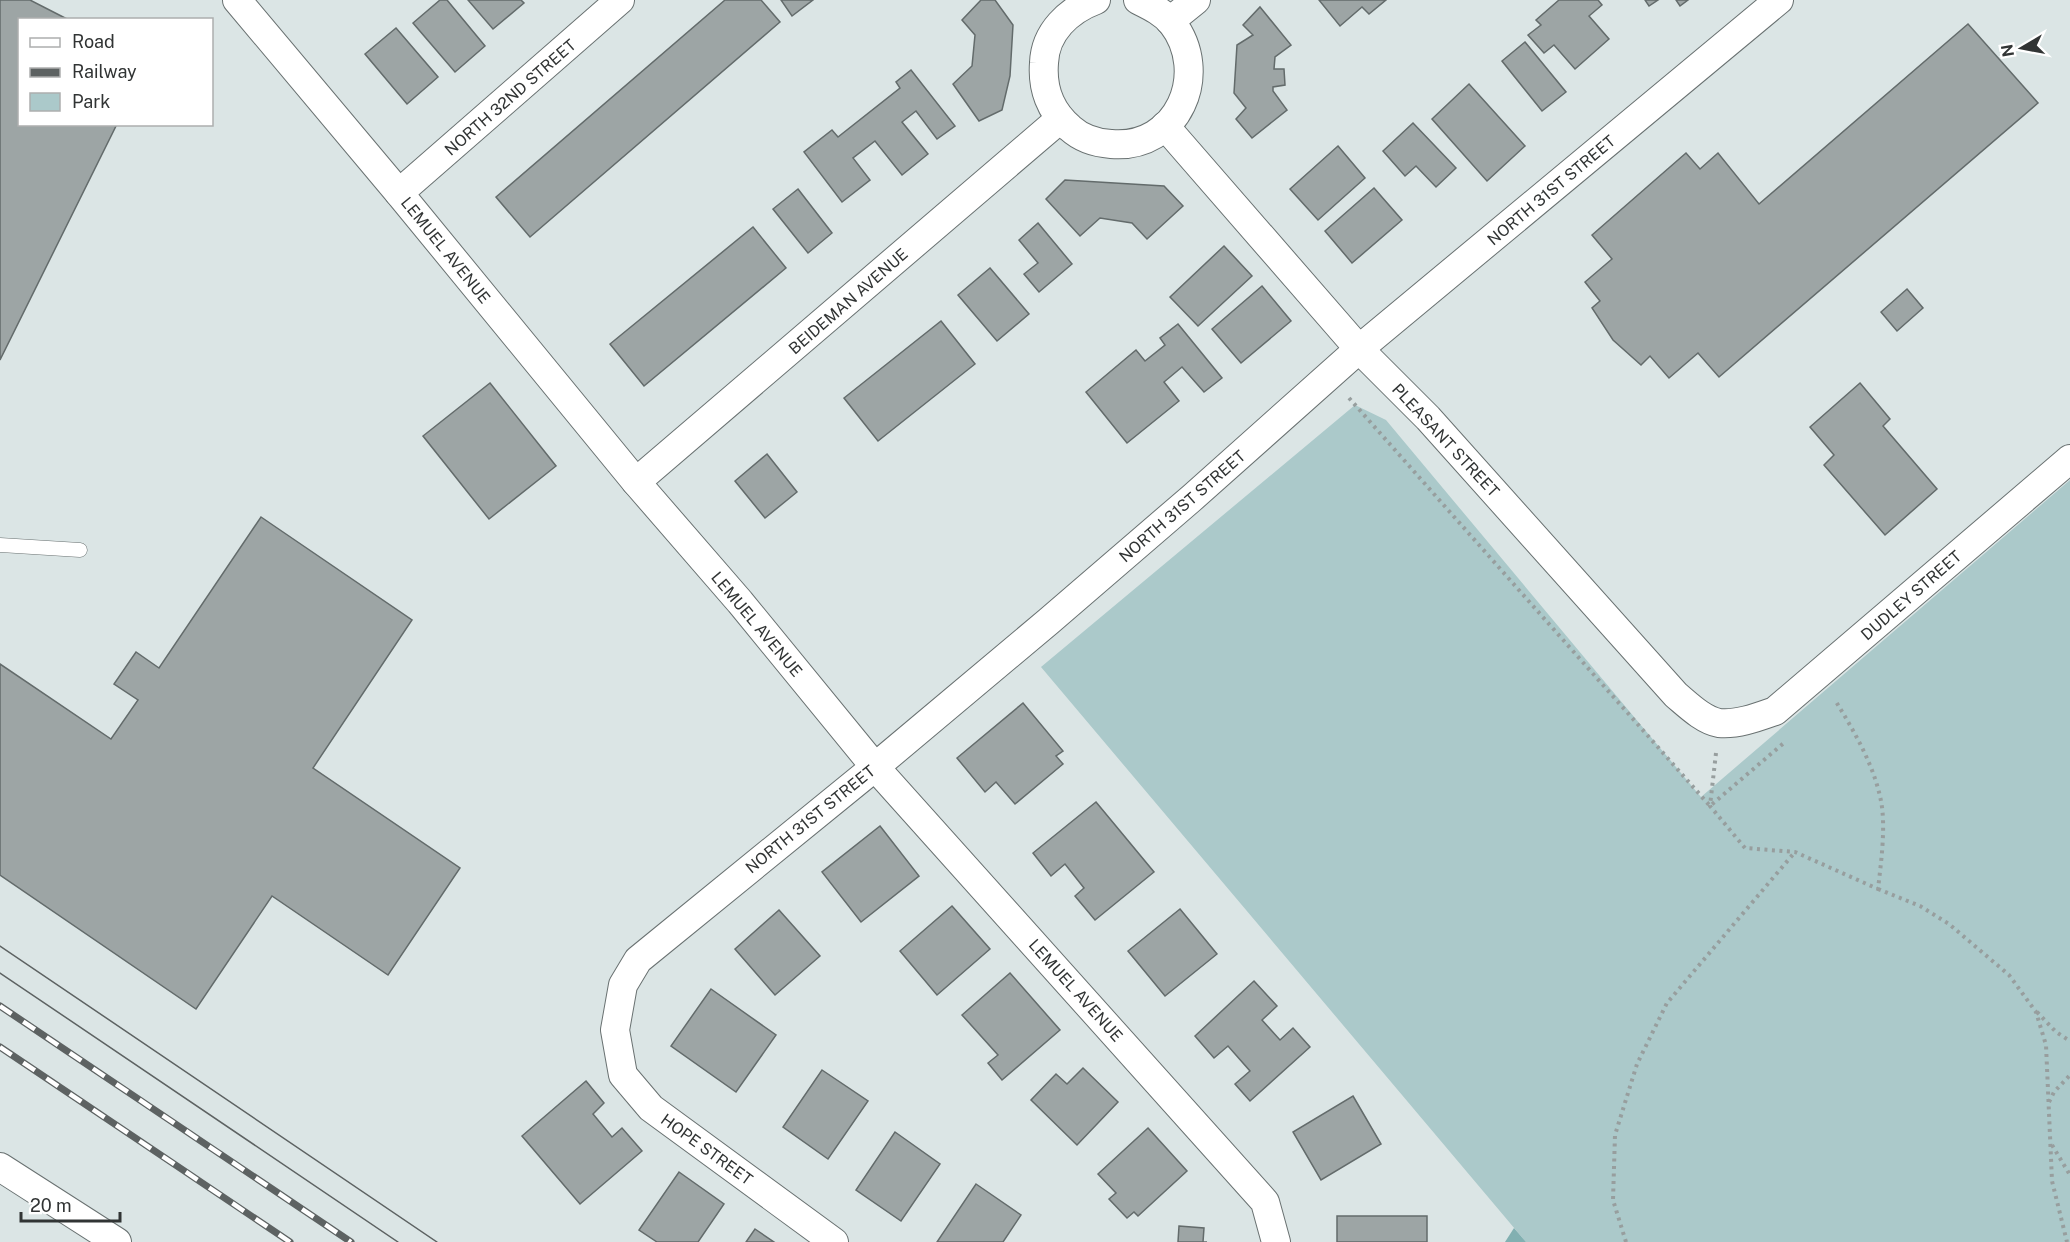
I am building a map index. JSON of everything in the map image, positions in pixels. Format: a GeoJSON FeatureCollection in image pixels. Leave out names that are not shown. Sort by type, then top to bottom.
{"type":"FeatureCollection","features":[{"type":"Feature","properties":{"kind":"street","name":"LEMUEL AVENUE"},"geometry":{"type":"LineString","coordinates":[[237,0],[875,767],[1265,1202],[1276,1242]]}},
{"type":"Feature","properties":{"kind":"street","name":"NORTH 32ND STREET"},"geometry":{"type":"LineString","coordinates":[[399,193],[620,0]]}},
{"type":"Feature","properties":{"kind":"street"},"geometry":{"type":"LineString","coordinates":[[1096,0],[1081,6],[1058,9],[1044,56],[1043,78],[1048,100],[1060,119],[1078,135],[1100,143],[1123,145],[1146,139],[1165,126],[1180,108],[1189,86],[1190,63],[1183,40],[1170,21],[1155,8],[1138,0]]}},
{"type":"Feature","properties":{"kind":"street"},"geometry":{"type":"LineString","coordinates":[[1170,21],[1196,0]]}},
{"type":"Feature","properties":{"kind":"street","name":"NORTH 31ST STREET"},"geometry":{"type":"LineString","coordinates":[[615,1030],[623,986],[638,960],[875,767],[1193,497],[1359,349],[1779,0]]}},
{"type":"Feature","properties":{"kind":"street","name":"BEIDEMAN AVENUE"},"geometry":{"type":"LineString","coordinates":[[636,482],[1060,119]]}},
{"type":"Feature","properties":{"kind":"street","name":"PLEASANT STREET"},"geometry":{"type":"LineString","coordinates":[[1165,126],[1359,349],[1428,418],[1676,695],[1700,714],[1732,722]]}},
{"type":"Feature","properties":{"kind":"street","name":"DUDLEY STREET"},"geometry":{"type":"LineString","coordinates":[[1732,722],[1775,711],[2070,459]]}},
{"type":"Feature","properties":{"kind":"street","name":"HOPE STREET"},"geometry":{"type":"LineString","coordinates":[[615,1030],[623,1075],[651,1108],[834,1242]]}},
{"type":"Feature","properties":{"kind":"street"},"geometry":{"type":"LineString","coordinates":[[0,1167],[117,1242]]}},
{"type":"Feature","properties":{"kind":"lane"},"geometry":{"type":"LineString","coordinates":[[0,544],[80,550]]}},
{"type":"Feature","properties":{"kind":"path"},"geometry":{"type":"LineString","coordinates":[[1347,395],[1745,848],[1795,852],[1920,906],[1949,924],[2009,975],[2036,1012],[2056,1032],[2070,1041]]}},
{"type":"Feature","properties":{"kind":"path"},"geometry":{"type":"LineString","coordinates":[[1819,674],[1847,720],[1865,756],[1881,802],[1882,853],[1878,889]]}},
{"type":"Feature","properties":{"kind":"path"},"geometry":{"type":"LineString","coordinates":[[1710,806],[1732,722]]}},
{"type":"Feature","properties":{"kind":"path"},"geometry":{"type":"LineString","coordinates":[[1626,1242],[1613,1200],[1615,1136],[1637,1064],[1667,1003],[1795,852]]}},
{"type":"Feature","properties":{"kind":"path"},"geometry":{"type":"LineString","coordinates":[[2036,1012],[2046,1045],[2052,1182],[2067,1242]]}},
{"type":"Feature","properties":{"kind":"path"},"geometry":{"type":"LineString","coordinates":[[2048,1102],[2070,1075]]}},
{"type":"Feature","properties":{"kind":"path"},"geometry":{"type":"LineString","coordinates":[[2050,1142],[2070,1175]]}},
{"type":"Feature","properties":{"kind":"green space"},"geometry":{"type":"Polygon","coordinates":[[[1355,405],[1386,420],[1701,797],[2070,480],[2070,1242],[1526,1242],[1041,667],[1355,405]]]}},
{"type":"Feature","properties":{"kind":"shaded area"},"geometry":{"type":"Polygon","coordinates":[[[1514,1228],[1526,1242],[1505,1242],[1514,1228]]]}},
{"type":"Feature","properties":{"kind":"building"},"geometry":{"type":"Polygon","coordinates":[[[0,0],[30,0],[65,18],[18,18],[18,126],[116,126],[0,360],[0,0]]]}},
{"type":"Feature","properties":{"kind":"building"},"geometry":{"type":"Polygon","coordinates":[[[440,0],[447,0],[485,46],[455,72],[413,23],[440,0]]]}},
{"type":"Feature","properties":{"kind":"building"},"geometry":{"type":"Polygon","coordinates":[[[468,0],[521,0],[524,3],[493,29],[468,0]]]}},
{"type":"Feature","properties":{"kind":"building"},"geometry":{"type":"Polygon","coordinates":[[[725,0],[761,0],[780,22],[530,237],[496,197],[725,0]]]}},
{"type":"Feature","properties":{"kind":"building"},"geometry":{"type":"Polygon","coordinates":[[[781,0],[813,0],[792,16],[781,0]]]}},
{"type":"Feature","properties":{"kind":"building"},"geometry":{"type":"Polygon","coordinates":[[[981,0],[995,0],[1013,25],[1010,76],[1002,110],[979,121],[953,84],[972,66],[975,35],[962,20],[981,0]]]}},
{"type":"Feature","properties":{"kind":"building"},"geometry":{"type":"Polygon","coordinates":[[[1319,0],[1386,0],[1369,14],[1362,7],[1340,26],[1319,0]]]}},
{"type":"Feature","properties":{"kind":"building"},"geometry":{"type":"Polygon","coordinates":[[[1559,0],[1598,0],[1602,5],[1589,16],[1609,39],[1575,69],[1554,45],[1544,53],[1528,35],[1541,25],[1536,20],[1559,0]]]}},
{"type":"Feature","properties":{"kind":"building"},"geometry":{"type":"Polygon","coordinates":[[[1645,0],[1658,0],[1649,6],[1645,0]]]}},
{"type":"Feature","properties":{"kind":"building"},"geometry":{"type":"Polygon","coordinates":[[[1676,0],[1688,0],[1680,6],[1676,0]]]}},
{"type":"Feature","properties":{"kind":"building"},"geometry":{"type":"Polygon","coordinates":[[[1260,7],[1291,45],[1275,57],[1274,69],[1284,69],[1285,85],[1273,87],[1273,91],[1287,110],[1252,138],[1236,119],[1246,108],[1234,93],[1237,45],[1253,35],[1243,25],[1260,7]]]}},
{"type":"Feature","properties":{"kind":"building"},"geometry":{"type":"Polygon","coordinates":[[[1968,24],[2038,103],[1719,377],[1698,353],[1669,378],[1650,356],[1641,365],[1613,340],[1592,308],[1600,301],[1585,282],[1612,259],[1592,235],[1686,153],[1700,169],[1718,153],[1759,204],[1968,24]]]}},
{"type":"Feature","properties":{"kind":"building"},"geometry":{"type":"Polygon","coordinates":[[[396,28],[438,77],[407,104],[365,54],[396,28]]]}},
{"type":"Feature","properties":{"kind":"building"},"geometry":{"type":"Polygon","coordinates":[[[1525,42],[1566,92],[1542,111],[1502,61],[1525,42]]]}},
{"type":"Feature","properties":{"kind":"building"},"geometry":{"type":"Polygon","coordinates":[[[911,70],[955,126],[937,139],[916,111],[902,122],[928,154],[902,175],[875,141],[853,158],[870,180],[842,202],[804,152],[832,130],[838,137],[900,88],[896,82],[911,70]]]}},
{"type":"Feature","properties":{"kind":"building"},"geometry":{"type":"Polygon","coordinates":[[[1469,84],[1525,146],[1487,181],[1432,119],[1469,84]]]}},
{"type":"Feature","properties":{"kind":"building"},"geometry":{"type":"Polygon","coordinates":[[[1413,123],[1456,168],[1436,187],[1416,166],[1405,176],[1383,151],[1413,123]]]}},
{"type":"Feature","properties":{"kind":"building"},"geometry":{"type":"Polygon","coordinates":[[[1338,146],[1365,178],[1318,220],[1290,189],[1338,146]]]}},
{"type":"Feature","properties":{"kind":"building"},"geometry":{"type":"Polygon","coordinates":[[[1065,180],[1164,186],[1183,206],[1147,239],[1132,223],[1100,218],[1080,236],[1046,199],[1065,180]]]}},
{"type":"Feature","properties":{"kind":"building"},"geometry":{"type":"Polygon","coordinates":[[[1374,188],[1402,220],[1352,263],[1325,231],[1374,188]]]}},
{"type":"Feature","properties":{"kind":"building"},"geometry":{"type":"Polygon","coordinates":[[[798,189],[832,233],[808,253],[773,209],[798,189]]]}},
{"type":"Feature","properties":{"kind":"building"},"geometry":{"type":"Polygon","coordinates":[[[1038,223],[1072,264],[1039,292],[1024,274],[1038,263],[1019,240],[1038,223]]]}},
{"type":"Feature","properties":{"kind":"building"},"geometry":{"type":"Polygon","coordinates":[[[753,227],[786,268],[644,386],[610,344],[753,227]]]}},
{"type":"Feature","properties":{"kind":"building"},"geometry":{"type":"Polygon","coordinates":[[[1224,246],[1252,276],[1198,326],[1170,297],[1224,246]]]}},
{"type":"Feature","properties":{"kind":"building"},"geometry":{"type":"Polygon","coordinates":[[[990,268],[1029,314],[997,341],[958,295],[990,268]]]}},
{"type":"Feature","properties":{"kind":"building"},"geometry":{"type":"Polygon","coordinates":[[[1262,286],[1291,321],[1241,363],[1212,329],[1262,286]]]}},
{"type":"Feature","properties":{"kind":"building"},"geometry":{"type":"Polygon","coordinates":[[[1907,289],[1923,308],[1897,331],[1881,312],[1907,289]]]}},
{"type":"Feature","properties":{"kind":"building"},"geometry":{"type":"Polygon","coordinates":[[[941,321],[975,364],[878,441],[844,398],[941,321]]]}},
{"type":"Feature","properties":{"kind":"building"},"geometry":{"type":"Polygon","coordinates":[[[1178,324],[1222,378],[1204,392],[1182,367],[1164,382],[1179,401],[1127,443],[1086,392],[1136,350],[1145,361],[1165,345],[1160,338],[1178,324]]]}},
{"type":"Feature","properties":{"kind":"building"},"geometry":{"type":"Polygon","coordinates":[[[490,383],[556,466],[489,519],[423,436],[490,383]]]}},
{"type":"Feature","properties":{"kind":"building"},"geometry":{"type":"Polygon","coordinates":[[[1860,383],[1890,419],[1883,426],[1937,489],[1885,535],[1824,465],[1834,455],[1810,427],[1860,383]]]}},
{"type":"Feature","properties":{"kind":"building"},"geometry":{"type":"Polygon","coordinates":[[[767,454],[797,492],[765,518],[735,481],[767,454]]]}},
{"type":"Feature","properties":{"kind":"building"},"geometry":{"type":"Polygon","coordinates":[[[261,517],[412,620],[313,768],[460,868],[388,975],[272,896],[196,1009],[0,875],[0,664],[111,739],[138,700],[114,684],[136,652],[159,668],[261,517]]]}},
{"type":"Feature","properties":{"kind":"building"},"geometry":{"type":"Polygon","coordinates":[[[1023,703],[1063,751],[1056,756],[1063,764],[1015,804],[996,782],[985,792],[957,758],[1023,703]]]}},
{"type":"Feature","properties":{"kind":"building"},"geometry":{"type":"Polygon","coordinates":[[[1096,802],[1154,872],[1095,920],[1075,896],[1084,888],[1065,864],[1051,876],[1033,853],[1096,802]]]}},
{"type":"Feature","properties":{"kind":"building"},"geometry":{"type":"Polygon","coordinates":[[[880,826],[919,876],[861,922],[822,872],[880,826]]]}},
{"type":"Feature","properties":{"kind":"building"},"geometry":{"type":"Polygon","coordinates":[[[952,906],[990,949],[937,995],[900,951],[952,906]]]}},
{"type":"Feature","properties":{"kind":"building"},"geometry":{"type":"Polygon","coordinates":[[[1180,909],[1217,954],[1165,996],[1128,951],[1180,909]]]}},
{"type":"Feature","properties":{"kind":"building"},"geometry":{"type":"Polygon","coordinates":[[[779,910],[820,956],[775,995],[735,949],[779,910]]]}},
{"type":"Feature","properties":{"kind":"building"},"geometry":{"type":"Polygon","coordinates":[[[1010,973],[1060,1030],[1002,1080],[988,1063],[998,1055],[962,1015],[1010,973]]]}},
{"type":"Feature","properties":{"kind":"building"},"geometry":{"type":"Polygon","coordinates":[[[1254,981],[1277,1006],[1262,1020],[1280,1040],[1293,1028],[1310,1047],[1250,1101],[1235,1084],[1250,1071],[1228,1046],[1214,1058],[1195,1036],[1254,981]]]}},
{"type":"Feature","properties":{"kind":"building"},"geometry":{"type":"Polygon","coordinates":[[[711,989],[776,1035],[736,1092],[671,1046],[711,989]]]}},
{"type":"Feature","properties":{"kind":"building"},"geometry":{"type":"Polygon","coordinates":[[[1083,1068],[1118,1102],[1077,1145],[1031,1100],[1056,1074],[1067,1084],[1083,1068]]]}},
{"type":"Feature","properties":{"kind":"building"},"geometry":{"type":"Polygon","coordinates":[[[822,1070],[868,1101],[828,1159],[783,1127],[822,1070]]]}},
{"type":"Feature","properties":{"kind":"building"},"geometry":{"type":"Polygon","coordinates":[[[586,1081],[604,1103],[593,1114],[612,1137],[622,1128],[642,1151],[580,1204],[522,1136],[586,1081]]]}},
{"type":"Feature","properties":{"kind":"building"},"geometry":{"type":"Polygon","coordinates":[[[1353,1096],[1381,1144],[1321,1180],[1293,1132],[1353,1096]]]}},
{"type":"Feature","properties":{"kind":"building"},"geometry":{"type":"Polygon","coordinates":[[[1148,1128],[1187,1171],[1138,1216],[1134,1212],[1127,1218],[1109,1199],[1116,1193],[1098,1174],[1148,1128]]]}},
{"type":"Feature","properties":{"kind":"building"},"geometry":{"type":"Polygon","coordinates":[[[895,1132],[940,1164],[901,1221],[856,1190],[895,1132]]]}},
{"type":"Feature","properties":{"kind":"building"},"geometry":{"type":"Polygon","coordinates":[[[679,1172],[724,1204],[698,1242],[657,1242],[639,1230],[679,1172]]]}},
{"type":"Feature","properties":{"kind":"building"},"geometry":{"type":"Polygon","coordinates":[[[976,1184],[1021,1215],[1003,1242],[937,1242],[976,1184]]]}},
{"type":"Feature","properties":{"kind":"building"},"geometry":{"type":"Polygon","coordinates":[[[1337,1216],[1427,1216],[1427,1242],[1337,1242],[1337,1216]]]}},
{"type":"Feature","properties":{"kind":"building"},"geometry":{"type":"Polygon","coordinates":[[[1179,1226],[1204,1228],[1203,1242],[1178,1242],[1179,1226]]]}},
{"type":"Feature","properties":{"kind":"building"},"geometry":{"type":"Polygon","coordinates":[[[755,1229],[774,1242],[746,1242],[755,1229]]]}},
{"type":"Feature","properties":{"kind":"tram line"},"geometry":{"type":"LineString","coordinates":[[0,946],[437,1242]]}},
{"type":"Feature","properties":{"kind":"tram line"},"geometry":{"type":"LineString","coordinates":[[0,973],[398,1242]]}},
{"type":"Feature","properties":{"kind":"railway"},"geometry":{"type":"LineString","coordinates":[[0,1006],[351,1242]]}},
{"type":"Feature","properties":{"kind":"railway"},"geometry":{"type":"LineString","coordinates":[[0,1047],[290,1242]]}}]}
